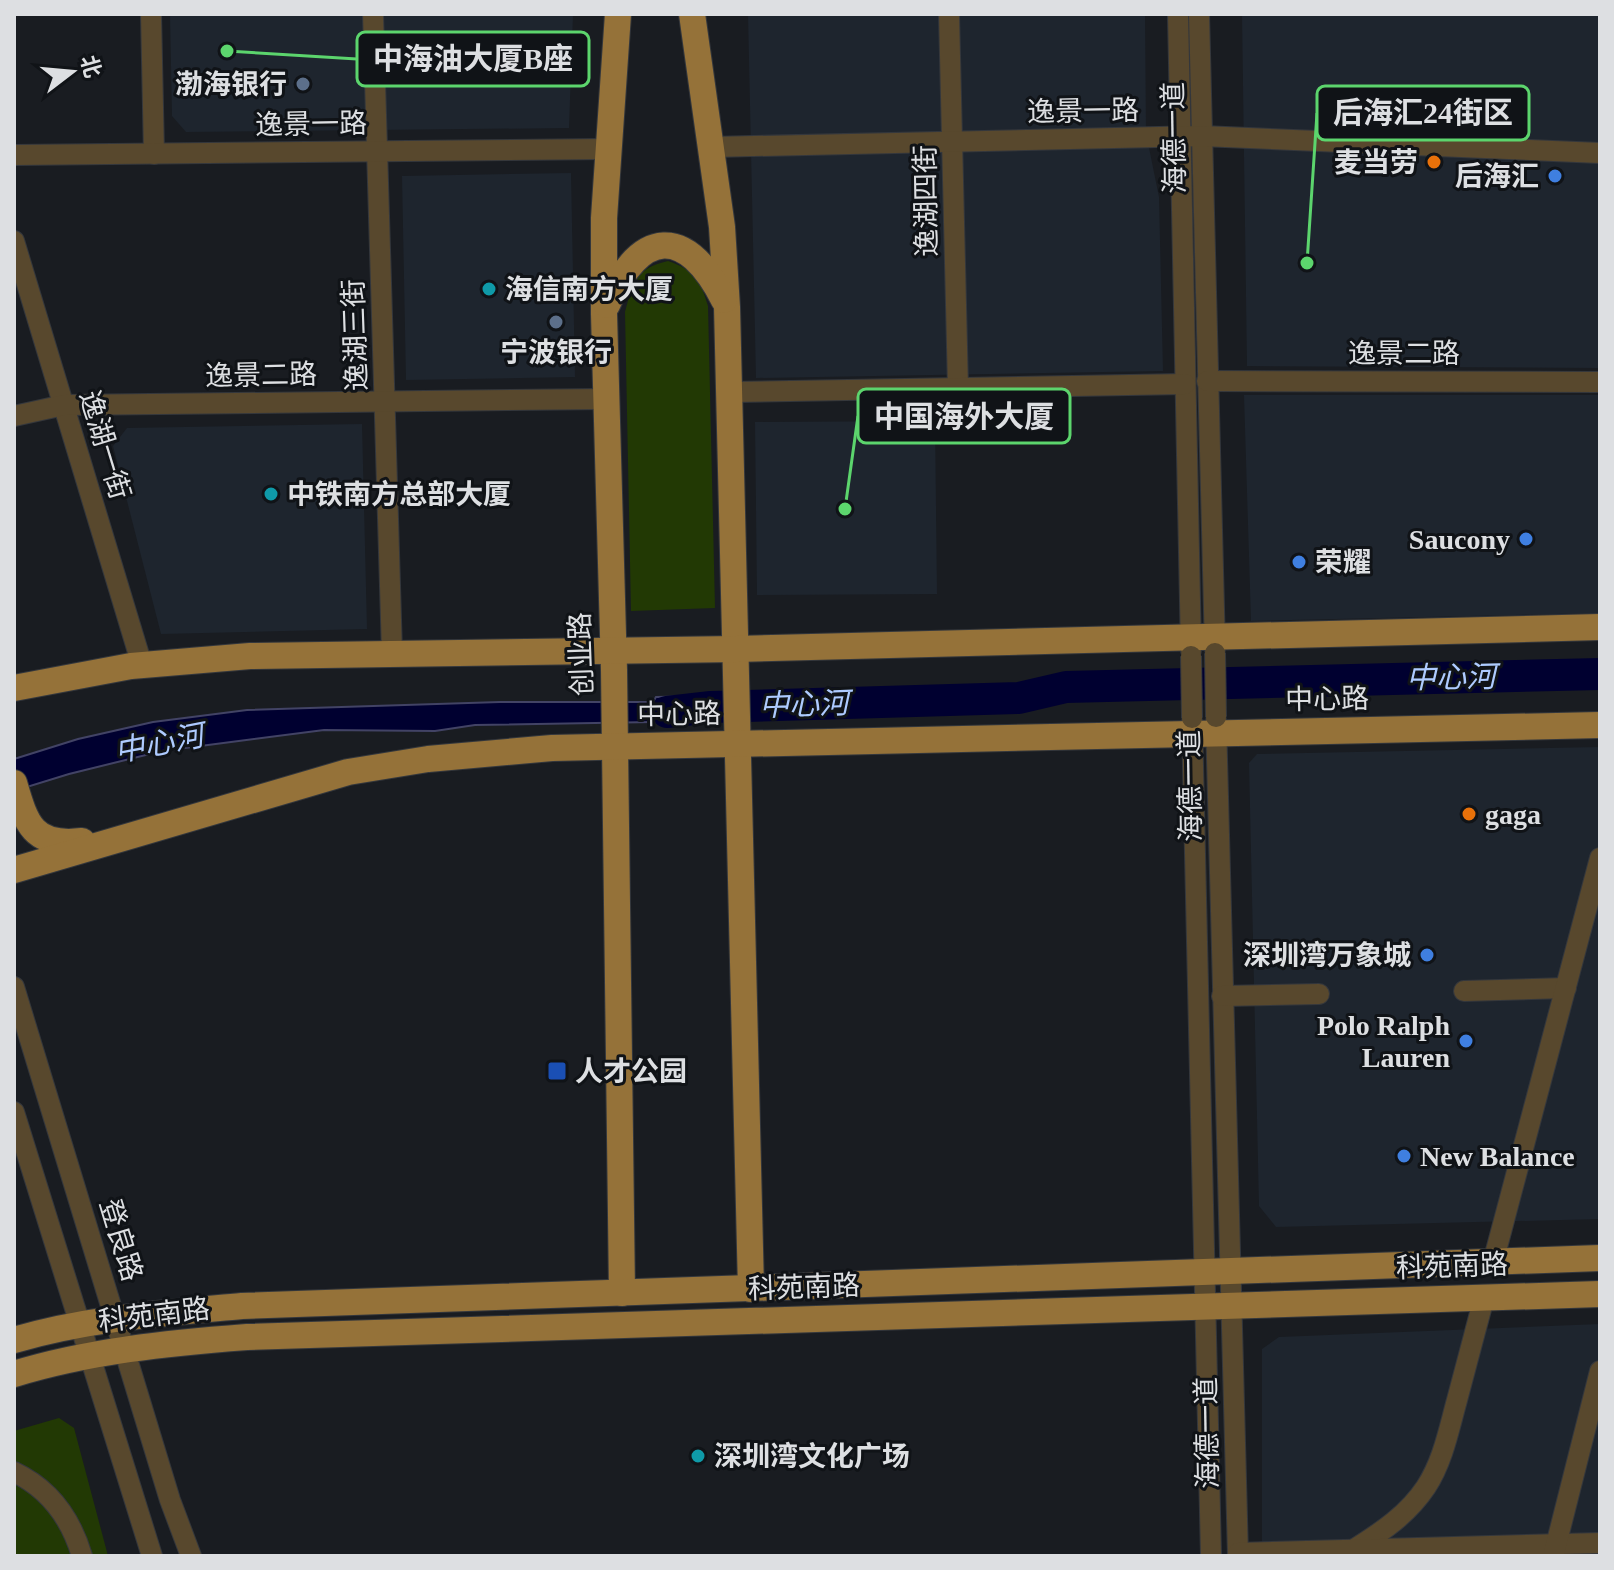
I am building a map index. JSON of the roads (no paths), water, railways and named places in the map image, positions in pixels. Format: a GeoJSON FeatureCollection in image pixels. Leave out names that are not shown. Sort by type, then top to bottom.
{"type":"FeatureCollection","features":[{"type":"Feature","properties":{"kind":"main road","name":"创业路"},"geometry":{"type":"LineString","coordinates":[[618,14],[608,149],[604,314],[614,660],[622,1293]]}},
{"type":"Feature","properties":{"kind":"main road"},"geometry":{"type":"LineString","coordinates":[[692,15],[722,227],[731,392],[751,1289]]}},
{"type":"Feature","properties":{"kind":"main road"},"geometry":{"type":"LineString","coordinates":[[604,314],[621,275],[633,260],[645,251],[661,246],[689,252],[701,262],[727,307]]}},
{"type":"Feature","properties":{"kind":"main road"},"geometry":{"type":"LineString","coordinates":[[14,688],[142,665],[250,656],[392,653],[614,660],[1203,645],[1600,627]]}},
{"type":"Feature","properties":{"kind":"main road"},"geometry":{"type":"LineString","coordinates":[[14,701],[20,695],[75,676]]}},
{"type":"Feature","properties":{"kind":"main road","name":"中心路"},"geometry":{"type":"LineString","coordinates":[[14,870],[318,779],[376,767],[520,750],[615,742],[1204,726],[1600,725]]}},
{"type":"Feature","properties":{"kind":"main road"},"geometry":{"type":"LineString","coordinates":[[14,783],[24,819],[45,839],[74,842],[132,835]]}},
{"type":"Feature","properties":{"kind":"main road","name":"科苑南路"},"geometry":{"type":"LineString","coordinates":[[14,1340],[116,1319],[242,1306],[1600,1258]]}},
{"type":"Feature","properties":{"kind":"main road"},"geometry":{"type":"LineString","coordinates":[[1434,1263],[1436,1299]]}},
{"type":"Feature","properties":{"kind":"main road","name":"科苑南路"},"geometry":{"type":"LineString","coordinates":[[14,1374],[90,1355],[197,1340],[348,1332],[1600,1294]]}},
{"type":"Feature","properties":{"kind":"street"},"geometry":{"type":"LineString","coordinates":[[151,14],[154,154]]}},
{"type":"Feature","properties":{"kind":"street","name":"逸湖三街"},"geometry":{"type":"LineString","coordinates":[[373,14],[392,653]]}},
{"type":"Feature","properties":{"kind":"street","name":"逸湖四街"},"geometry":{"type":"LineString","coordinates":[[949,14],[958,388]]}},
{"type":"Feature","properties":{"kind":"street","name":"海德一道"},"geometry":{"type":"LineString","coordinates":[[1178,14],[1185,384],[1203,645]]}},
{"type":"Feature","properties":{"kind":"street","name":"海德一道"},"geometry":{"type":"LineString","coordinates":[[1199,14],[1207,381],[1203,645],[1204,1270],[1211,1556]]}},
{"type":"Feature","properties":{"kind":"street","name":"逸景一路"},"geometry":{"type":"LineString","coordinates":[[712,147],[1202,136],[1600,153]]}},
{"type":"Feature","properties":{"kind":"street","name":"逸景一路"},"geometry":{"type":"LineString","coordinates":[[14,155],[608,149]]}},
{"type":"Feature","properties":{"kind":"street","name":"逸湖一街"},"geometry":{"type":"LineString","coordinates":[[14,241],[142,665]]}},
{"type":"Feature","properties":{"kind":"street","name":"逸景二路"},"geometry":{"type":"LineString","coordinates":[[1207,381],[1600,382]]}},
{"type":"Feature","properties":{"kind":"street"},"geometry":{"type":"LineString","coordinates":[[731,392],[1185,384]]}},
{"type":"Feature","properties":{"kind":"street","name":"逸景二路"},"geometry":{"type":"LineString","coordinates":[[14,416],[64,405],[606,399]]}},
{"type":"Feature","properties":{"kind":"street","name":"海德一道"},"geometry":{"type":"LineString","coordinates":[[1204,726],[1222,996],[1238,1555]]}},
{"type":"Feature","properties":{"kind":"street"},"geometry":{"type":"LineString","coordinates":[[1493,1262],[1600,858]]}},
{"type":"Feature","properties":{"kind":"street","name":"登良路"},"geometry":{"type":"LineString","coordinates":[[14,987],[170,1500],[191,1556]]}},
{"type":"Feature","properties":{"kind":"street"},"geometry":{"type":"LineString","coordinates":[[1464,991],[1566,988]]}},
{"type":"Feature","properties":{"kind":"street"},"geometry":{"type":"LineString","coordinates":[[1222,996],[1319,994]]}},
{"type":"Feature","properties":{"kind":"street"},"geometry":{"type":"LineString","coordinates":[[14,1112],[152,1556]]}},
{"type":"Feature","properties":{"kind":"street"},"geometry":{"type":"LineString","coordinates":[[1353,1550],[1385,1530],[1427,1486],[1445,1444],[1484,1298]]}},
{"type":"Feature","properties":{"kind":"street"},"geometry":{"type":"LineString","coordinates":[[1555,1550],[1600,1371]]}},
{"type":"Feature","properties":{"kind":"street"},"geometry":{"type":"LineString","coordinates":[[14,1472],[37,1484],[53,1500],[69,1521],[82,1556]]}},
{"type":"Feature","properties":{"kind":"street"},"geometry":{"type":"LineString","coordinates":[[1238,1555],[1353,1550],[1555,1550],[1600,1543]]}},
{"type":"Feature","properties":{"kind":"water"},"geometry":{"type":"Polygon","coordinates":[[[711,696],[711,721],[475,725],[435,731],[324,730],[162,751],[14,791],[14,759],[78,739],[153,722],[247,710],[500,702],[653,702],[656,697],[711,696]]]}},
{"type":"Feature","properties":{"kind":"waterway","name":"中心河"},"geometry":{"type":"LineString","coordinates":[[667,712],[711,707],[1019,698],[1066,687],[1600,674]]}},
{"type":"Feature","properties":{"kind":"place","name":"中海油大厦B座"},"geometry":{"type":"Point","coordinates":[227,51]}},
{"type":"Feature","properties":{"kind":"place","name":"渤海银行"},"geometry":{"type":"Point","coordinates":[303,84]}},
{"type":"Feature","properties":{"kind":"place","name":"麦当劳"},"geometry":{"type":"Point","coordinates":[1434,162]}},
{"type":"Feature","properties":{"kind":"place","name":"后海汇"},"geometry":{"type":"Point","coordinates":[1555,176]}},
{"type":"Feature","properties":{"kind":"place","name":"后海汇24街区"},"geometry":{"type":"Point","coordinates":[1307,263]}},
{"type":"Feature","properties":{"kind":"place","name":"海信南方大厦"},"geometry":{"type":"Point","coordinates":[489,289]}},
{"type":"Feature","properties":{"kind":"place","name":"宁波银行"},"geometry":{"type":"Point","coordinates":[556,322]}},
{"type":"Feature","properties":{"kind":"place","name":"中铁南方总部大厦"},"geometry":{"type":"Point","coordinates":[271,494]}},
{"type":"Feature","properties":{"kind":"place","name":"中国海外大厦"},"geometry":{"type":"Point","coordinates":[845,509]}},
{"type":"Feature","properties":{"kind":"place","name":"Saucony"},"geometry":{"type":"Point","coordinates":[1526,539]}},
{"type":"Feature","properties":{"kind":"place","name":"荣耀"},"geometry":{"type":"Point","coordinates":[1299,562]}},
{"type":"Feature","properties":{"kind":"place","name":"gaga"},"geometry":{"type":"Point","coordinates":[1469,814]}},
{"type":"Feature","properties":{"kind":"place","name":"深圳湾万象城"},"geometry":{"type":"Point","coordinates":[1427,955]}},
{"type":"Feature","properties":{"kind":"place","name":"Polo Ralph Lauren"},"geometry":{"type":"Point","coordinates":[1466,1041]}},
{"type":"Feature","properties":{"kind":"place","name":"人才公园"},"geometry":{"type":"Point","coordinates":[557,1071]}},
{"type":"Feature","properties":{"kind":"place","name":"New Balance"},"geometry":{"type":"Point","coordinates":[1404,1156]}},
{"type":"Feature","properties":{"kind":"place","name":"深圳湾文化广场"},"geometry":{"type":"Point","coordinates":[698,1456]}}]}
